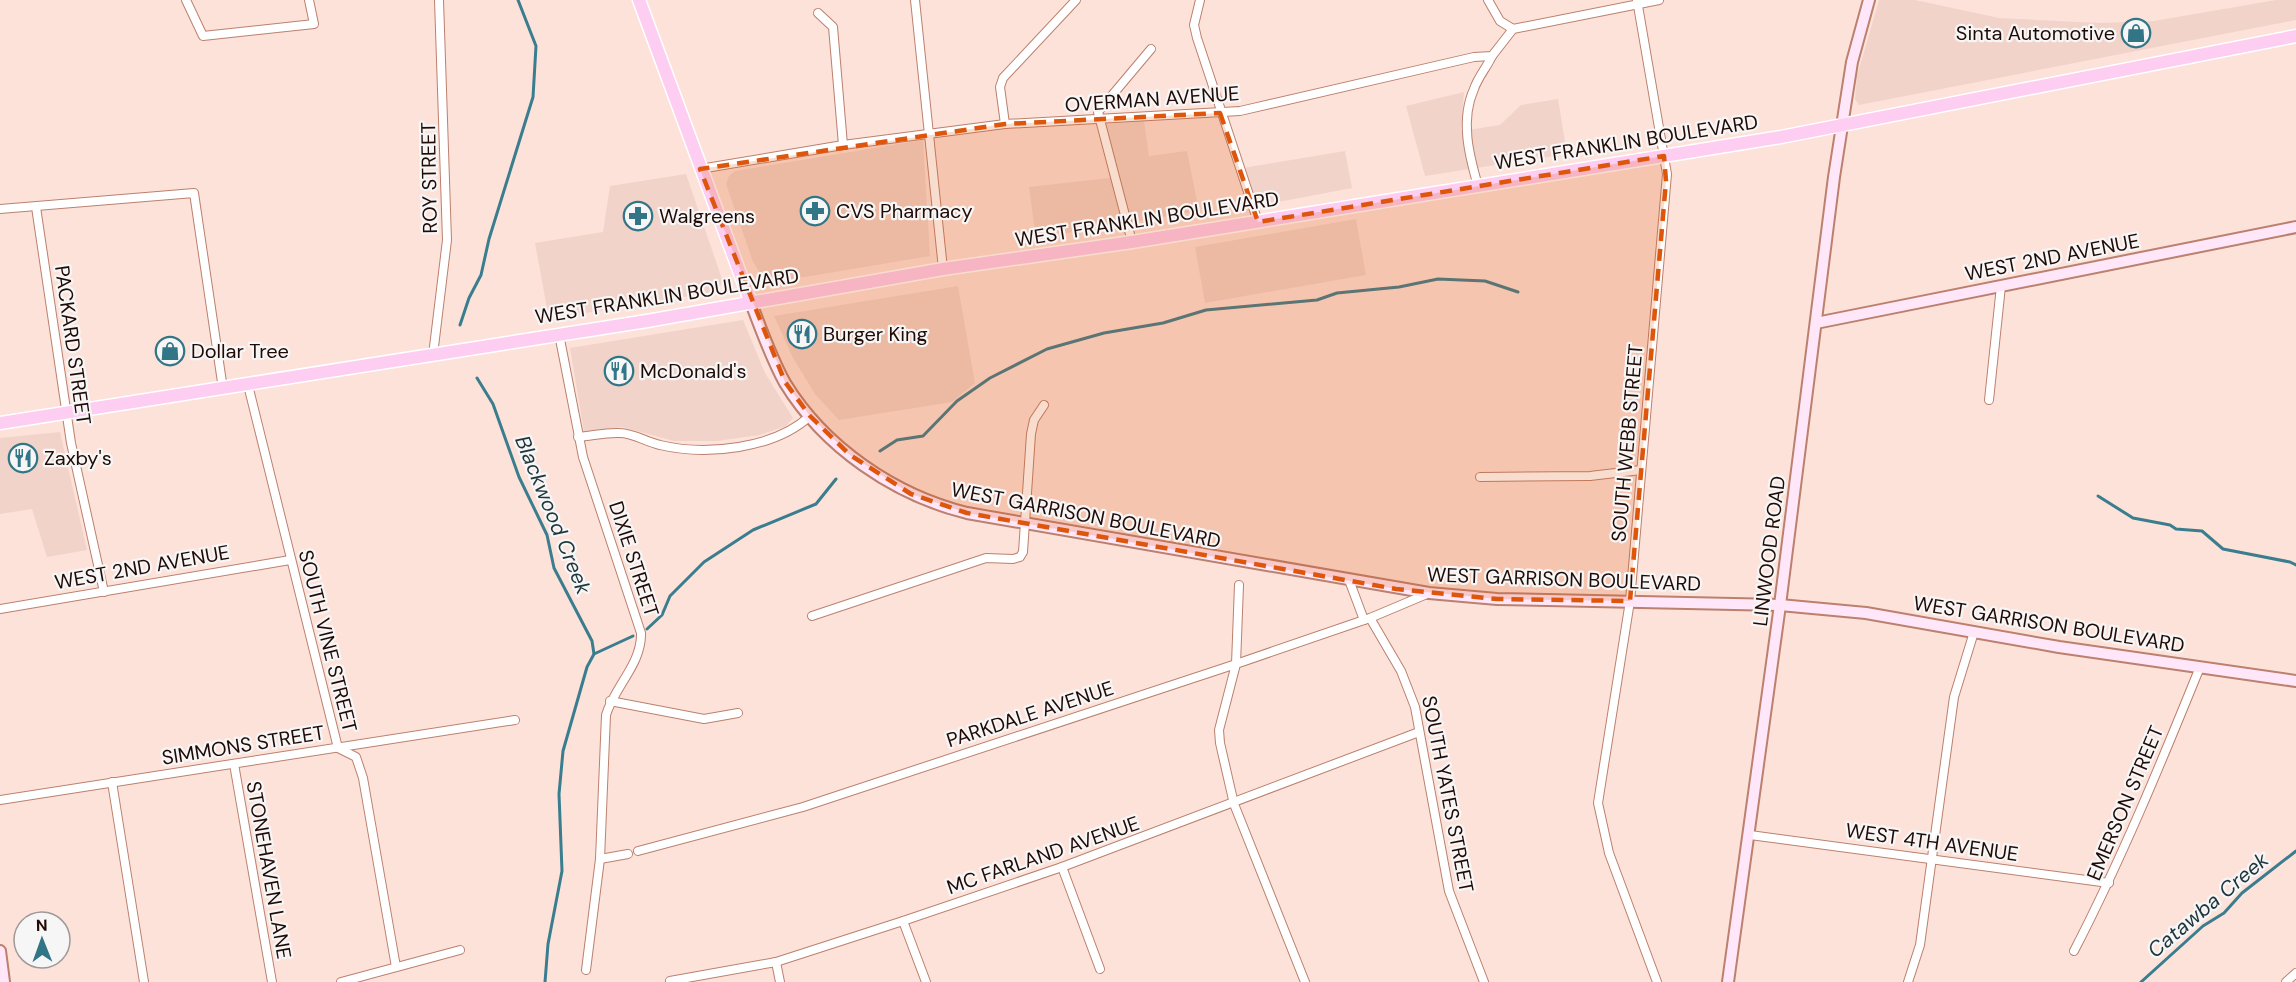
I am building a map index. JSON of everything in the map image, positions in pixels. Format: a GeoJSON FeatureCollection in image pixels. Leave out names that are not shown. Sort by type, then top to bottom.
{"type":"FeatureCollection","features":[{"type":"Feature","properties":{"kind":"main road"},"geometry":{"type":"LineString","coordinates":[[639,0],[751,303]]}},
{"type":"Feature","properties":{"kind":"main road","name":"LINWOOD ROAD"},"geometry":{"type":"LineString","coordinates":[[1728,982],[1750,835],[1842,125],[1852,62],[1869,0]]}},
{"type":"Feature","properties":{"kind":"main road","name":"WEST FRANKLIN BOULEVARD"},"geometry":{"type":"LineString","coordinates":[[0,423],[433,355],[943,269],[1132,242],[1664,156],[1842,125],[2296,36]]}},
{"type":"Feature","properties":{"kind":"main road","name":"WEST 2ND AVENUE"},"geometry":{"type":"LineString","coordinates":[[1816,323],[2296,227]]}},
{"type":"Feature","properties":{"kind":"main road","name":"WEST GARRISON BOULEVARD"},"geometry":{"type":"LineString","coordinates":[[751,303],[785,382],[810,416],[850,455],[881,477],[911,494],[947,508],[1024,524],[1428,593],[1497,599],[1780,605],[1866,613],[1974,632],[2296,681]]}},
{"type":"Feature","properties":{"kind":"main road"},"geometry":{"type":"LineString","coordinates":[[0,951],[4,982]]}},
{"type":"Feature","properties":{"kind":"street"},"geometry":{"type":"LineString","coordinates":[[186,0],[203,36],[314,24],[309,0]]}},
{"type":"Feature","properties":{"kind":"street","name":"ROY STREET"},"geometry":{"type":"LineString","coordinates":[[433,355],[447,240],[439,0]]}},
{"type":"Feature","properties":{"kind":"street"},"geometry":{"type":"LineString","coordinates":[[915,0],[943,269]]}},
{"type":"Feature","properties":{"kind":"street"},"geometry":{"type":"LineString","coordinates":[[1005,124],[1000,87],[1003,78],[1076,0]]}},
{"type":"Feature","properties":{"kind":"street"},"geometry":{"type":"LineString","coordinates":[[1200,0],[1196,11],[1196,31],[1220,113],[1258,222]]}},
{"type":"Feature","properties":{"kind":"street"},"geometry":{"type":"LineString","coordinates":[[1488,0],[1500,21],[1513,29]]}},
{"type":"Feature","properties":{"kind":"street"},"geometry":{"type":"LineString","coordinates":[[1478,186],[1472,164],[1466,122],[1474,88],[1492,56],[1513,29],[1637,2],[1659,0]]}},
{"type":"Feature","properties":{"kind":"street","name":"SOUTH WEBB STREET"},"geometry":{"type":"LineString","coordinates":[[1637,2],[1664,156],[1666,181],[1630,601],[1598,803],[1609,853],[1657,982]]}},
{"type":"Feature","properties":{"kind":"street"},"geometry":{"type":"LineString","coordinates":[[818,13],[833,27],[843,145]]}},
{"type":"Feature","properties":{"kind":"street"},"geometry":{"type":"LineString","coordinates":[[1132,242],[1098,112],[1151,49]]}},
{"type":"Feature","properties":{"kind":"street","name":"OVERMAN AVENUE"},"geometry":{"type":"LineString","coordinates":[[700,169],[843,145],[1005,124],[1220,113],[1474,57],[1492,56]]}},
{"type":"Feature","properties":{"kind":"street"},"geometry":{"type":"LineString","coordinates":[[0,209],[194,193],[223,388]]}},
{"type":"Feature","properties":{"kind":"street","name":"PACKARD STREET"},"geometry":{"type":"LineString","coordinates":[[36,207],[66,414],[104,592]]}},
{"type":"Feature","properties":{"kind":"street"},"geometry":{"type":"LineString","coordinates":[[1989,400],[2001,286]]}},
{"type":"Feature","properties":{"kind":"street","name":"DIXIE STREET"},"geometry":{"type":"LineString","coordinates":[[559,334],[578,437],[640,633],[634,662],[610,701],[606,715],[600,859],[586,970]]}},
{"type":"Feature","properties":{"kind":"street","name":"SOUTH VINE STREET"},"geometry":{"type":"LineString","coordinates":[[248,385],[338,748],[356,757],[363,778],[396,967]]}},
{"type":"Feature","properties":{"kind":"street"},"geometry":{"type":"LineString","coordinates":[[812,616],[986,558],[1017,559],[1023,552],[1030,434],[1034,420],[1044,405]]}},
{"type":"Feature","properties":{"kind":"street"},"geometry":{"type":"LineString","coordinates":[[578,437],[623,432],[659,445],[680,448],[724,447],[771,438],[799,426],[810,416]]}},
{"type":"Feature","properties":{"kind":"street"},"geometry":{"type":"LineString","coordinates":[[1480,477],[1590,476],[1641,470]]}},
{"type":"Feature","properties":{"kind":"street","name":"WEST 2ND AVENUE"},"geometry":{"type":"LineString","coordinates":[[0,609],[290,560]]}},
{"type":"Feature","properties":{"kind":"street","name":"SOUTH YATES STREET"},"geometry":{"type":"LineString","coordinates":[[1349,580],[1367,619],[1408,686],[1449,891],[1484,982]]}},
{"type":"Feature","properties":{"kind":"street"},"geometry":{"type":"LineString","coordinates":[[1239,585],[1236,664],[1220,730],[1234,804],[1305,982]]}},
{"type":"Feature","properties":{"kind":"street","name":"PARKDALE AVENUE"},"geometry":{"type":"LineString","coordinates":[[638,851],[803,807],[1236,664],[1367,619],[1428,593]]}},
{"type":"Feature","properties":{"kind":"street"},"geometry":{"type":"LineString","coordinates":[[1908,982],[1920,945],[1954,697],[1974,632]]}},
{"type":"Feature","properties":{"kind":"street","name":"EMERSON STREET"},"geometry":{"type":"LineString","coordinates":[[2074,951],[2109,883],[2200,667]]}},
{"type":"Feature","properties":{"kind":"street"},"geometry":{"type":"LineString","coordinates":[[610,701],[704,719],[738,713]]}},
{"type":"Feature","properties":{"kind":"street","name":"SIMMONS STREET"},"geometry":{"type":"LineString","coordinates":[[0,800],[515,720]]}},
{"type":"Feature","properties":{"kind":"street","name":"MC FARLAND AVENUE"},"geometry":{"type":"LineString","coordinates":[[670,981],[776,962],[903,921],[1062,867],[1234,804],[1419,732]]}},
{"type":"Feature","properties":{"kind":"street","name":"STONEHAVEN LANE"},"geometry":{"type":"LineString","coordinates":[[234,764],[272,982]]}},
{"type":"Feature","properties":{"kind":"street"},"geometry":{"type":"LineString","coordinates":[[112,782],[144,982]]}},
{"type":"Feature","properties":{"kind":"street","name":"WEST 4TH AVENUE"},"geometry":{"type":"LineString","coordinates":[[1750,835],[2109,883]]}},
{"type":"Feature","properties":{"kind":"street"},"geometry":{"type":"LineString","coordinates":[[600,859],[628,854]]}},
{"type":"Feature","properties":{"kind":"street"},"geometry":{"type":"LineString","coordinates":[[1062,867],[1100,969]]}},
{"type":"Feature","properties":{"kind":"street"},"geometry":{"type":"LineString","coordinates":[[903,921],[926,982]]}},
{"type":"Feature","properties":{"kind":"street"},"geometry":{"type":"LineString","coordinates":[[340,982],[460,950]]}},
{"type":"Feature","properties":{"kind":"street"},"geometry":{"type":"LineString","coordinates":[[776,962],[780,982]]}},
{"type":"Feature","properties":{"kind":"street"},"geometry":{"type":"LineString","coordinates":[[2286,982],[2296,973]]}},
{"type":"Feature","properties":{"kind":"highlighted area"},"geometry":{"type":"Polygon","coordinates":[[[1220,113],[1258,222],[1664,156],[1666,181],[1630,601],[1497,599],[1396,589],[967,513],[911,494],[850,455],[810,416],[785,382],[700,169],[1005,124],[1220,113]]]}},
{"type":"Feature","properties":{"kind":"shaded area"},"geometry":{"type":"Polygon","coordinates":[[[1879,0],[1915,0],[1999,18],[2100,23],[2154,21],[2276,0],[2296,0],[2296,20],[1859,105],[1855,99],[1857,76],[1879,0]]]}},
{"type":"Feature","properties":{"kind":"shaded area"},"geometry":{"type":"Polygon","coordinates":[[[1464,92],[1461,131],[1500,125],[1521,105],[1558,99],[1567,154],[1425,176],[1406,106],[1464,92]]]}},
{"type":"Feature","properties":{"kind":"shaded area"},"geometry":{"type":"Polygon","coordinates":[[[1144,121],[1149,156],[1187,151],[1199,211],[1036,238],[1029,187],[1118,177],[1106,124],[1144,121]]]}},
{"type":"Feature","properties":{"kind":"shaded area"},"geometry":{"type":"Polygon","coordinates":[[[923,140],[930,256],[781,281],[760,273],[753,262],[726,184],[729,176],[735,171],[923,140]]]}},
{"type":"Feature","properties":{"kind":"shaded area"},"geometry":{"type":"Polygon","coordinates":[[[1345,151],[1352,188],[1257,206],[1243,168],[1345,151]]]}},
{"type":"Feature","properties":{"kind":"shaded area"},"geometry":{"type":"Polygon","coordinates":[[[686,174],[723,282],[714,292],[549,319],[535,243],[603,232],[610,186],[686,174]]]}},
{"type":"Feature","properties":{"kind":"shaded area"},"geometry":{"type":"Polygon","coordinates":[[[1356,219],[1366,275],[1205,303],[1195,247],[1356,219]]]}},
{"type":"Feature","properties":{"kind":"shaded area"},"geometry":{"type":"Polygon","coordinates":[[[958,286],[975,383],[952,402],[839,420],[815,394],[793,358],[774,316],[958,286]]]}},
{"type":"Feature","properties":{"kind":"shaded area"},"geometry":{"type":"Polygon","coordinates":[[[743,320],[765,373],[793,418],[786,426],[760,435],[717,441],[674,441],[622,427],[584,432],[570,348],[743,320]]]}},
{"type":"Feature","properties":{"kind":"shaded area"},"geometry":{"type":"Polygon","coordinates":[[[60,432],[87,550],[47,557],[32,509],[0,514],[0,438],[60,432]]]}},
{"type":"Feature","properties":{"kind":"waterway","name":"Blackwood Creek"},"geometry":{"type":"LineString","coordinates":[[460,325],[469,298],[481,275],[489,239],[533,97],[536,46],[518,0]]}},
{"type":"Feature","properties":{"kind":"waterway"},"geometry":{"type":"LineString","coordinates":[[880,451],[897,440],[923,436],[957,401],[990,378],[1047,349],[1104,333],[1163,323],[1206,310],[1317,300],[1337,293],[1399,287],[1438,279],[1485,281],[1518,292]]}},
{"type":"Feature","properties":{"kind":"waterway","name":"Blackwood Creek"},"geometry":{"type":"LineString","coordinates":[[477,378],[493,404],[519,477],[547,535],[554,568],[592,641],[594,654],[587,667],[563,751],[559,794],[562,871],[548,944],[545,982]]}},
{"type":"Feature","properties":{"kind":"waterway"},"geometry":{"type":"LineString","coordinates":[[647,629],[662,615],[670,596],[704,562],[753,530],[816,504],[836,479]]}},
{"type":"Feature","properties":{"kind":"waterway"},"geometry":{"type":"LineString","coordinates":[[2098,496],[2133,518],[2170,525],[2176,529],[2202,531],[2223,549],[2296,565]]}},
{"type":"Feature","properties":{"kind":"waterway"},"geometry":{"type":"LineString","coordinates":[[594,654],[633,636]]}},
{"type":"Feature","properties":{"kind":"waterway","name":"Catawba Creek"},"geometry":{"type":"LineString","coordinates":[[2141,982],[2203,926],[2224,913],[2242,893],[2296,851]]}},
{"type":"Feature","properties":{"kind":"place","name":"Sinta Automotive"},"geometry":{"type":"Point","coordinates":[2136,33]}},
{"type":"Feature","properties":{"kind":"place","name":"CVS Pharmacy"},"geometry":{"type":"Point","coordinates":[815,211]}},
{"type":"Feature","properties":{"kind":"place","name":"Walgreens"},"geometry":{"type":"Point","coordinates":[638,216]}},
{"type":"Feature","properties":{"kind":"place","name":"Burger King"},"geometry":{"type":"Point","coordinates":[802,334]}},
{"type":"Feature","properties":{"kind":"place","name":"Dollar Tree"},"geometry":{"type":"Point","coordinates":[170,351]}},
{"type":"Feature","properties":{"kind":"place","name":"McDonald's"},"geometry":{"type":"Point","coordinates":[619,371]}},
{"type":"Feature","properties":{"kind":"place","name":"Zaxby's"},"geometry":{"type":"Point","coordinates":[23,458]}}]}
